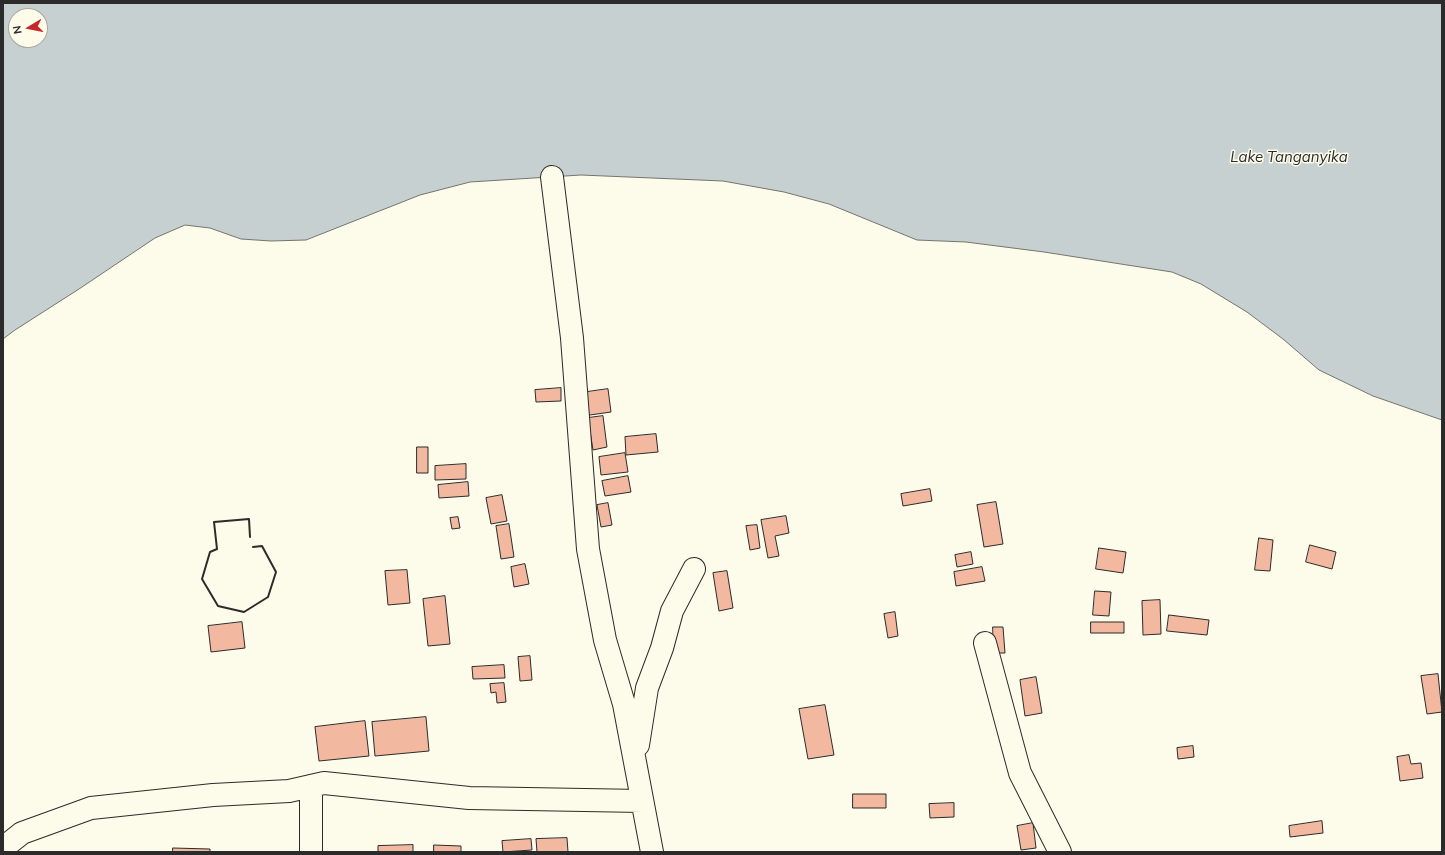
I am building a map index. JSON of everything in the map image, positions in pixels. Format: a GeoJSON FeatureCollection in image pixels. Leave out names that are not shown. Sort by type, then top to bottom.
{"type":"FeatureCollection","features":[{"type":"Feature","properties":{"kind":"street"},"geometry":{"type":"LineString","coordinates":[[552,177],[572,338],[588,549],[605,640],[624,704],[652,852]]}},
{"type":"Feature","properties":{"kind":"street"},"geometry":{"type":"LineString","coordinates":[[635,761],[647,688],[662,648],[672,611],[694,569]]}},
{"type":"Feature","properties":{"kind":"street"},"geometry":{"type":"LineString","coordinates":[[984,643],[1020,773],[1060,852]]}},
{"type":"Feature","properties":{"kind":"street"},"geometry":{"type":"LineString","coordinates":[[3,848],[22,833],[91,808],[214,795],[289,791],[324,783],[469,798],[642,801]]}},
{"type":"Feature","properties":{"kind":"street"},"geometry":{"type":"LineString","coordinates":[[311,786],[311,852]]}},
{"type":"Feature","properties":{"kind":"water","name":"Lake Tanganyika"},"geometry":{"type":"Polygon","coordinates":[[[3,3],[1442,3],[1442,420],[1373,396],[1319,370],[1283,339],[1247,312],[1201,284],[1172,272],[1044,252],[966,242],[917,240],[829,204],[784,192],[723,181],[581,175],[470,182],[420,195],[306,240],[271,241],[241,239],[210,228],[185,225],[155,238],[3,339],[3,3]]]}},
{"type":"Feature","properties":{"kind":"building"},"geometry":{"type":"Polygon","coordinates":[[[561,388],[561,401],[536,402],[535,390],[561,388]]]}},
{"type":"Feature","properties":{"kind":"building"},"geometry":{"type":"Polygon","coordinates":[[[608,389],[611,412],[583,416],[580,393],[608,389]]]}},
{"type":"Feature","properties":{"kind":"building"},"geometry":{"type":"Polygon","coordinates":[[[603,416],[607,447],[593,450],[588,418],[603,416]]]}},
{"type":"Feature","properties":{"kind":"building"},"geometry":{"type":"Polygon","coordinates":[[[656,434],[658,452],[626,455],[625,437],[656,434]]]}},
{"type":"Feature","properties":{"kind":"building"},"geometry":{"type":"Polygon","coordinates":[[[417,447],[428,447],[428,473],[417,473],[417,447]]]}},
{"type":"Feature","properties":{"kind":"building"},"geometry":{"type":"Polygon","coordinates":[[[625,453],[628,472],[601,475],[599,457],[625,453]]]}},
{"type":"Feature","properties":{"kind":"building"},"geometry":{"type":"Polygon","coordinates":[[[466,464],[466,479],[435,480],[435,466],[466,464]]]}},
{"type":"Feature","properties":{"kind":"building"},"geometry":{"type":"Polygon","coordinates":[[[628,476],[631,492],[605,496],[602,481],[628,476]]]}},
{"type":"Feature","properties":{"kind":"building"},"geometry":{"type":"Polygon","coordinates":[[[468,482],[469,496],[439,498],[438,485],[468,482]]]}},
{"type":"Feature","properties":{"kind":"building"},"geometry":{"type":"Polygon","coordinates":[[[930,489],[932,501],[903,506],[901,494],[930,489]]]}},
{"type":"Feature","properties":{"kind":"building"},"geometry":{"type":"Polygon","coordinates":[[[502,495],[507,521],[491,524],[486,498],[502,495]]]}},
{"type":"Feature","properties":{"kind":"building"},"geometry":{"type":"Polygon","coordinates":[[[996,502],[1003,544],[984,547],[977,505],[996,502]]]}},
{"type":"Feature","properties":{"kind":"building"},"geometry":{"type":"Polygon","coordinates":[[[608,503],[612,525],[601,527],[597,505],[608,503]]]}},
{"type":"Feature","properties":{"kind":"building"},"geometry":{"type":"Polygon","coordinates":[[[786,516],[789,533],[775,536],[779,556],[768,558],[761,520],[786,516]]]}},
{"type":"Feature","properties":{"kind":"building"},"geometry":{"type":"Polygon","coordinates":[[[458,517],[460,528],[452,529],[450,518],[458,517]]]}},
{"type":"Feature","properties":{"kind":"building"},"geometry":{"type":"Polygon","coordinates":[[[509,524],[514,557],[501,559],[496,526],[509,524]]]}},
{"type":"Feature","properties":{"kind":"building"},"geometry":{"type":"Polygon","coordinates":[[[757,525],[760,548],[750,550],[746,526],[757,525]]]}},
{"type":"Feature","properties":{"kind":"building"},"geometry":{"type":"Polygon","coordinates":[[[1259,538],[1273,540],[1270,571],[1255,570],[1259,538]]]}},
{"type":"Feature","properties":{"kind":"building"},"geometry":{"type":"Polygon","coordinates":[[[1310,545],[1336,552],[1332,569],[1306,562],[1310,545]]]}},
{"type":"Feature","properties":{"kind":"building"},"geometry":{"type":"Polygon","coordinates":[[[1099,548],[1126,552],[1123,573],[1096,569],[1099,548]]]}},
{"type":"Feature","properties":{"kind":"building"},"geometry":{"type":"Polygon","coordinates":[[[971,552],[973,564],[957,567],[955,555],[971,552]]]}},
{"type":"Feature","properties":{"kind":"building"},"geometry":{"type":"Polygon","coordinates":[[[525,564],[529,584],[514,587],[511,567],[525,564]]]}},
{"type":"Feature","properties":{"kind":"building"},"geometry":{"type":"Polygon","coordinates":[[[982,567],[985,581],[956,586],[954,572],[982,567]]]}},
{"type":"Feature","properties":{"kind":"building"},"geometry":{"type":"Polygon","coordinates":[[[407,570],[410,603],[388,605],[385,571],[407,570]]]}},
{"type":"Feature","properties":{"kind":"building"},"geometry":{"type":"Polygon","coordinates":[[[727,571],[733,608],[719,611],[713,573],[727,571]]]}},
{"type":"Feature","properties":{"kind":"building"},"geometry":{"type":"Polygon","coordinates":[[[1095,591],[1111,592],[1109,616],[1093,615],[1095,591]]]}},
{"type":"Feature","properties":{"kind":"building"},"geometry":{"type":"Polygon","coordinates":[[[445,596],[450,644],[428,646],[423,599],[445,596]]]}},
{"type":"Feature","properties":{"kind":"building"},"geometry":{"type":"Polygon","coordinates":[[[1160,600],[1161,634],[1143,635],[1142,601],[1160,600]]]}},
{"type":"Feature","properties":{"kind":"building"},"geometry":{"type":"Polygon","coordinates":[[[895,612],[898,636],[888,638],[884,614],[895,612]]]}},
{"type":"Feature","properties":{"kind":"building"},"geometry":{"type":"Polygon","coordinates":[[[1169,615],[1209,620],[1207,635],[1167,631],[1169,615]]]}},
{"type":"Feature","properties":{"kind":"building"},"geometry":{"type":"Polygon","coordinates":[[[242,622],[245,648],[211,652],[208,626],[242,622]]]}},
{"type":"Feature","properties":{"kind":"building"},"geometry":{"type":"Polygon","coordinates":[[[1091,622],[1124,622],[1124,633],[1091,633],[1091,622]]]}},
{"type":"Feature","properties":{"kind":"building"},"geometry":{"type":"Polygon","coordinates":[[[993,627],[1003,627],[1005,653],[994,653],[993,627]]]}},
{"type":"Feature","properties":{"kind":"building"},"geometry":{"type":"Polygon","coordinates":[[[530,656],[532,680],[520,681],[518,657],[530,656]]]}},
{"type":"Feature","properties":{"kind":"building"},"geometry":{"type":"Polygon","coordinates":[[[504,665],[505,678],[473,679],[472,667],[504,665]]]}},
{"type":"Feature","properties":{"kind":"building"},"geometry":{"type":"Polygon","coordinates":[[[1438,674],[1442,712],[1427,714],[1421,676],[1438,674]]]}},
{"type":"Feature","properties":{"kind":"building"},"geometry":{"type":"Polygon","coordinates":[[[1036,677],[1042,713],[1025,716],[1020,680],[1036,677]]]}},
{"type":"Feature","properties":{"kind":"building"},"geometry":{"type":"Polygon","coordinates":[[[504,683],[506,702],[497,703],[496,692],[491,693],[490,684],[504,683]]]}},
{"type":"Feature","properties":{"kind":"building"},"geometry":{"type":"Polygon","coordinates":[[[825,705],[834,755],[808,759],[799,709],[825,705]]]}},
{"type":"Feature","properties":{"kind":"building"},"geometry":{"type":"Polygon","coordinates":[[[426,717],[429,751],[375,756],[372,722],[426,717]]]}},
{"type":"Feature","properties":{"kind":"building"},"geometry":{"type":"Polygon","coordinates":[[[365,721],[369,756],[319,761],[315,727],[365,721]]]}},
{"type":"Feature","properties":{"kind":"building"},"geometry":{"type":"Polygon","coordinates":[[[1193,746],[1194,757],[1178,759],[1177,748],[1193,746]]]}},
{"type":"Feature","properties":{"kind":"building"},"geometry":{"type":"Polygon","coordinates":[[[1409,755],[1411,764],[1421,763],[1423,778],[1400,781],[1397,757],[1409,755]]]}},
{"type":"Feature","properties":{"kind":"building"},"geometry":{"type":"Polygon","coordinates":[[[853,794],[886,794],[886,808],[853,808],[853,794]]]}},
{"type":"Feature","properties":{"kind":"building"},"geometry":{"type":"Polygon","coordinates":[[[954,803],[954,817],[930,818],[929,804],[954,803]]]}},
{"type":"Feature","properties":{"kind":"building"},"geometry":{"type":"Polygon","coordinates":[[[1322,821],[1323,833],[1290,837],[1289,826],[1322,821]]]}},
{"type":"Feature","properties":{"kind":"building"},"geometry":{"type":"Polygon","coordinates":[[[1033,823],[1036,848],[1021,850],[1017,826],[1033,823]]]}},
{"type":"Feature","properties":{"kind":"building"},"geometry":{"type":"Polygon","coordinates":[[[567,838],[568,852],[537,852],[536,839],[567,838]]]}},
{"type":"Feature","properties":{"kind":"building"},"geometry":{"type":"Polygon","coordinates":[[[531,839],[532,850],[503,852],[502,841],[531,839]]]}},
{"type":"Feature","properties":{"kind":"building"},"geometry":{"type":"Polygon","coordinates":[[[413,845],[413,852],[378,852],[378,846],[413,845]]]}},
{"type":"Feature","properties":{"kind":"building"},"geometry":{"type":"Polygon","coordinates":[[[434,845],[461,846],[461,852],[434,852],[434,845]]]}},
{"type":"Feature","properties":{"kind":"building"},"geometry":{"type":"Polygon","coordinates":[[[173,848],[210,849],[210,852],[173,852],[173,848]]]}},
{"type":"Feature","properties":{"kind":"wall"},"geometry":{"type":"LineString","coordinates":[[250,537],[249,519],[214,522],[217,549],[210,552],[202,579],[218,606],[244,612],[268,597],[276,572],[262,546],[253,547]]}}]}
